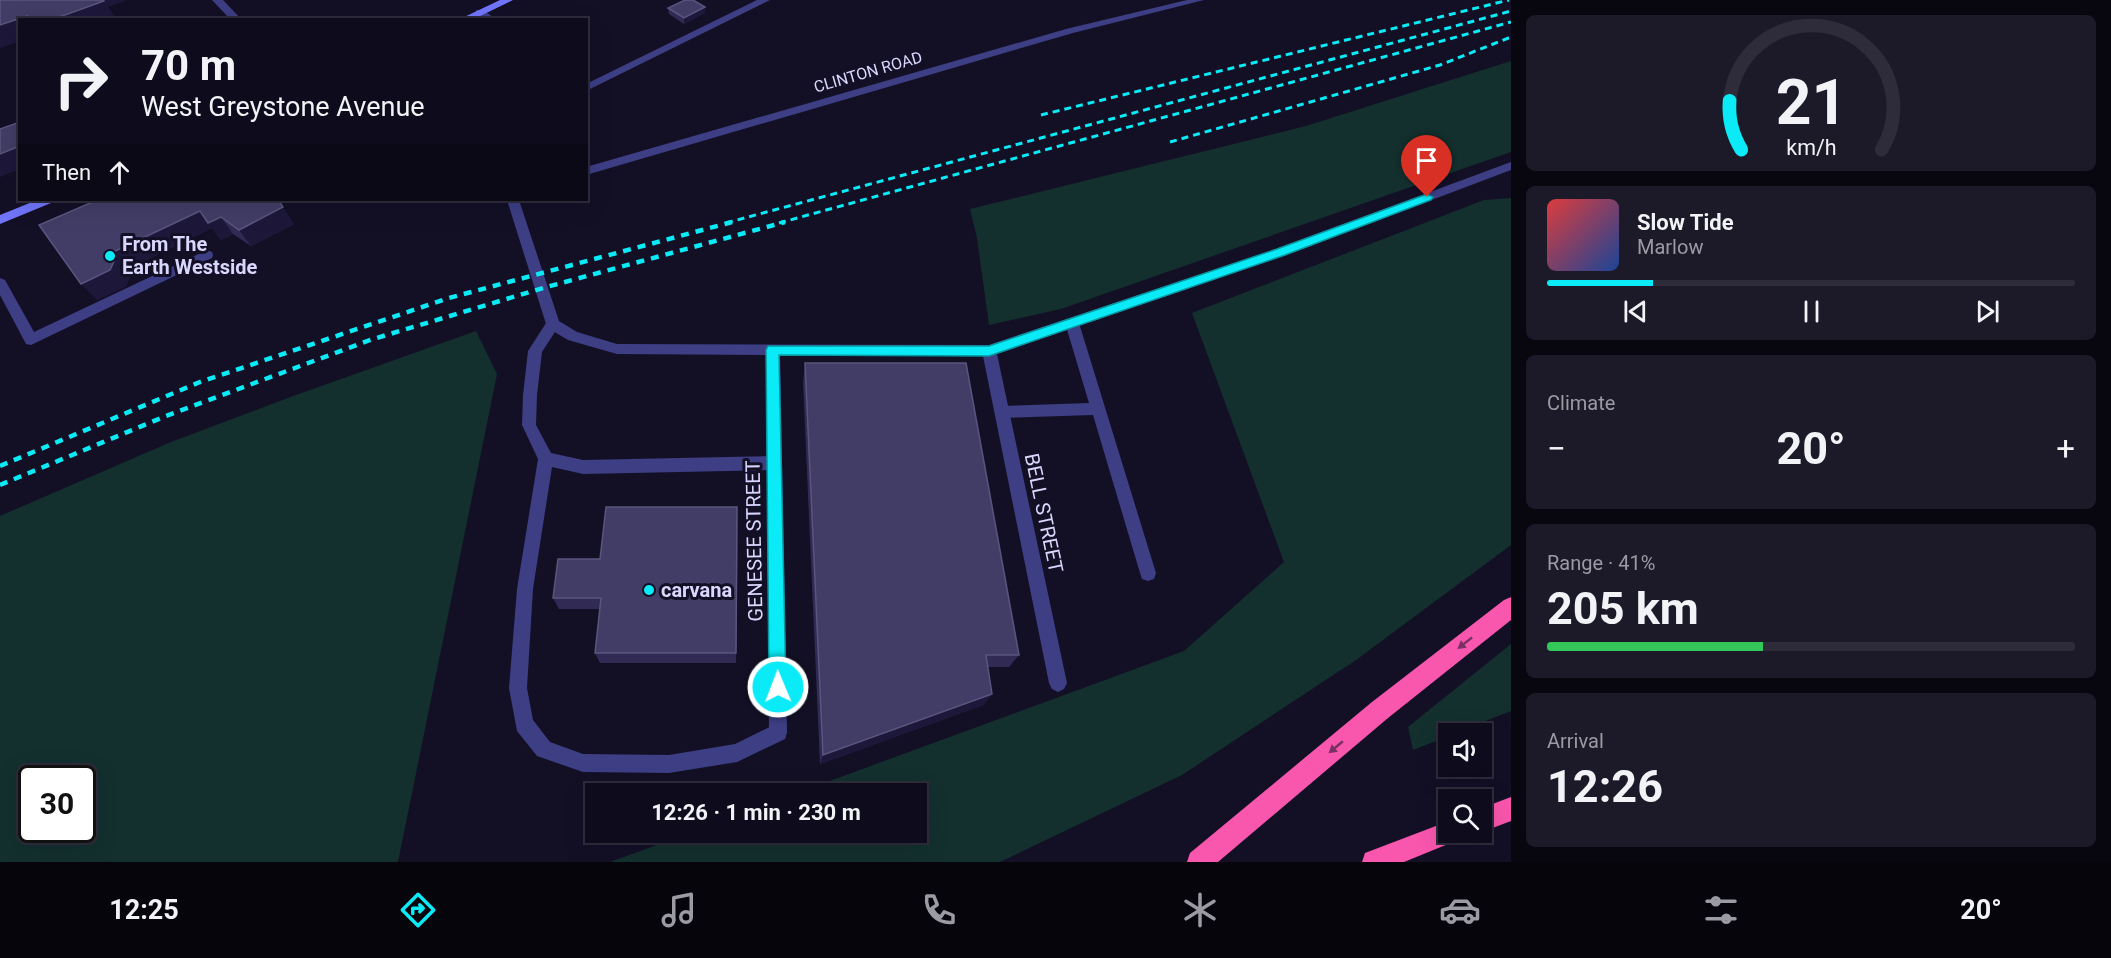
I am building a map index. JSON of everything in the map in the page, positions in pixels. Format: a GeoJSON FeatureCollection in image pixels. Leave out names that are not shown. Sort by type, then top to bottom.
{"type":"FeatureCollection","features":[{"type":"Feature","properties":{"kind":"highway"},"geometry":{"type":"LineString","coordinates":[[1198,862],[1380,710],[1511,607]]}},
{"type":"Feature","properties":{"kind":"highway"},"geometry":{"type":"LineString","coordinates":[[1492,816],[1511,809]]}},
{"type":"Feature","properties":{"kind":"highway"},"geometry":{"type":"LineString","coordinates":[[1374,862],[1438,837]]}},
{"type":"Feature","properties":{"kind":"main road"},"geometry":{"type":"LineString","coordinates":[[467,18],[508,0]]}},
{"type":"Feature","properties":{"kind":"main road"},"geometry":{"type":"LineString","coordinates":[[0,220],[45,201]]}},
{"type":"Feature","properties":{"kind":"street"},"geometry":{"type":"LineString","coordinates":[[217,0],[235,18]]}},
{"type":"Feature","properties":{"kind":"street"},"geometry":{"type":"LineString","coordinates":[[588,87],[765,0]]}},
{"type":"Feature","properties":{"kind":"street","name":"CLINTON ROAD"},"geometry":{"type":"LineString","coordinates":[[588,170],[1059,34],[1199,0]]}},
{"type":"Feature","properties":{"kind":"street"},"geometry":{"type":"LineString","coordinates":[[480,12],[488,18]]}},
{"type":"Feature","properties":{"kind":"street"},"geometry":{"type":"LineString","coordinates":[[513,201],[553,324],[573,336],[617,349],[989,351],[1281,252],[1511,166]]}},
{"type":"Feature","properties":{"kind":"street"},"geometry":{"type":"LineString","coordinates":[[0,283],[31,340],[207,255]]}},
{"type":"Feature","properties":{"kind":"street"},"geometry":{"type":"LineString","coordinates":[[1072,323],[1148,573]]}},
{"type":"Feature","properties":{"kind":"street"},"geometry":{"type":"LineString","coordinates":[[553,324],[535,351],[530,395],[529,425],[546,459],[583,467],[774,463]]}},
{"type":"Feature","properties":{"kind":"street","name":"GENESEE STREET"},"geometry":{"type":"LineString","coordinates":[[546,459],[525,589],[518,688],[524,724],[544,748],[583,763],[669,764],[737,753],[778,732],[773,350]]}},
{"type":"Feature","properties":{"kind":"street","name":"BELL STREET"},"geometry":{"type":"LineString","coordinates":[[989,351],[1058,684]]}},
{"type":"Feature","properties":{"kind":"street"},"geometry":{"type":"LineString","coordinates":[[1002,412],[1098,409]]}},
{"type":"Feature","properties":{"kind":"green space"},"geometry":{"type":"Polygon","coordinates":[[[1511,61],[1511,152],[1061,309],[989,325],[977,238],[970,209],[1306,126],[1511,61]]]}},
{"type":"Feature","properties":{"kind":"green space"},"geometry":{"type":"Polygon","coordinates":[[[1511,198],[1511,545],[1356,660],[1182,775],[1000,862],[610,862],[662,843],[927,843],[927,783],[824,783],[1184,651],[1284,562],[1192,313],[1484,200],[1511,198]]]}},
{"type":"Feature","properties":{"kind":"green space"},"geometry":{"type":"Polygon","coordinates":[[[476,331],[497,374],[398,862],[0,862],[0,516],[171,442],[476,331]]]}},
{"type":"Feature","properties":{"kind":"green space"},"geometry":{"type":"Polygon","coordinates":[[[1511,644],[1511,711],[1480,723],[1438,723],[1438,740],[1413,750],[1408,727],[1511,644]]]}},
{"type":"Feature","properties":{"kind":"building"},"geometry":{"type":"Polygon","coordinates":[[[0,0],[104,1],[57,18],[28,18],[27,16],[0,25],[0,0]]]}},
{"type":"Feature","properties":{"kind":"building"},"geometry":{"type":"Polygon","coordinates":[[[685,0],[693,0],[705,7],[684,18],[668,8],[685,0]]]}},
{"type":"Feature","properties":{"kind":"building"},"geometry":{"type":"Polygon","coordinates":[[[18,123],[18,147],[0,154],[0,129],[18,123]]]}},
{"type":"Feature","properties":{"kind":"building","name":"From The Earth Westside"},"geometry":{"type":"Polygon","coordinates":[[[95,201],[279,201],[283,207],[239,230],[221,217],[208,223],[200,211],[111,253],[115,259],[110,270],[81,284],[39,225],[95,201]]]}},
{"type":"Feature","properties":{"kind":"building"},"geometry":{"type":"Polygon","coordinates":[[[805,363],[966,363],[1019,655],[986,655],[992,694],[823,755],[805,363]]]}},
{"type":"Feature","properties":{"kind":"building","name":"carvana"},"geometry":{"type":"Polygon","coordinates":[[[606,507],[737,507],[736,653],[595,653],[601,598],[553,598],[558,559],[600,559],[606,507]]]}},
{"type":"Feature","properties":{"kind":"railway"},"geometry":{"type":"LineString","coordinates":[[1041,115],[1509,0]]}},
{"type":"Feature","properties":{"kind":"railway"},"geometry":{"type":"LineString","coordinates":[[726,223],[1511,11]]}},
{"type":"Feature","properties":{"kind":"railway"},"geometry":{"type":"LineString","coordinates":[[779,223],[1511,22]]}},
{"type":"Feature","properties":{"kind":"railway"},"geometry":{"type":"LineString","coordinates":[[1170,142],[1440,65],[1511,37]]}},
{"type":"Feature","properties":{"kind":"railway"},"geometry":{"type":"LineString","coordinates":[[0,466],[200,382],[449,298],[732,222]]}},
{"type":"Feature","properties":{"kind":"railway"},"geometry":{"type":"LineString","coordinates":[[0,485],[166,416],[370,340],[543,288],[785,222]]}},
{"type":"Feature","properties":{"kind":"place","name":"From The Earth Westside"},"geometry":{"type":"Point","coordinates":[110,256]}},
{"type":"Feature","properties":{"kind":"place","name":"carvana"},"geometry":{"type":"Point","coordinates":[649,590]}},
{"type":"Feature","properties":{"kind":"route"},"geometry":{"type":"LineString","coordinates":[[778,687],[773,350],[989,351],[1281,252],[1427,197]]}}]}
